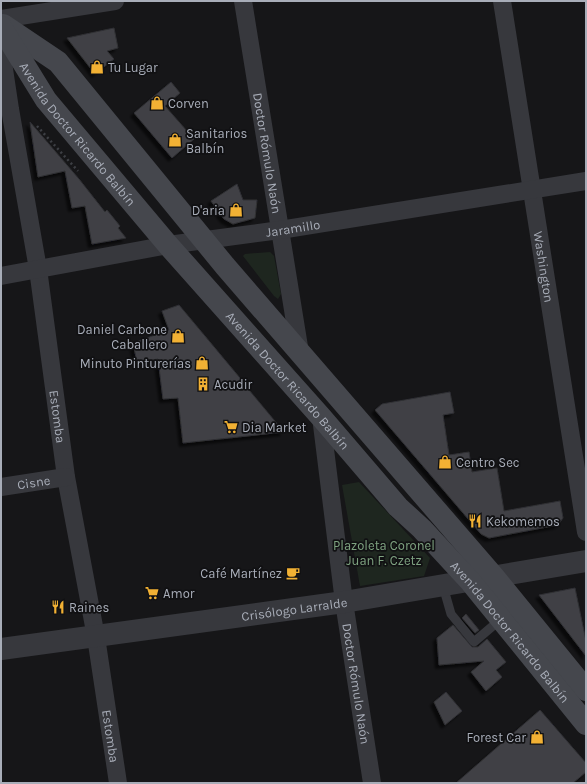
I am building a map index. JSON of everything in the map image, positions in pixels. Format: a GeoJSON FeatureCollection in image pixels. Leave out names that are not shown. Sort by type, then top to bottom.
{"type":"FeatureCollection","features":[{"type":"Feature","properties":{"kind":"main road","name":"Avenida Doctor Ricardo Balbín"},"geometry":{"type":"LineString","coordinates":[[1,23],[58,62],[204,240],[494,577],[586,690]]}},
{"type":"Feature","properties":{"kind":"main road","name":"Avenida Doctor Ricardo Balbín"},"geometry":{"type":"LineString","coordinates":[[1,27],[46,100],[168,245],[321,417],[398,507],[422,529],[470,581],[586,724]]}},
{"type":"Feature","properties":{"kind":"street"},"geometry":{"type":"LineString","coordinates":[[1,19],[115,1]]}},
{"type":"Feature","properties":{"kind":"street","name":"Doctor Rómulo Naón"},"geometry":{"type":"LineString","coordinates":[[243,1],[300,353]]}},
{"type":"Feature","properties":{"kind":"street","name":"Washington"},"geometry":{"type":"LineString","coordinates":[[502,1],[586,532]]}},
{"type":"Feature","properties":{"kind":"street","name":"Estomba"},"geometry":{"type":"LineString","coordinates":[[1,49],[38,269],[66,477],[96,637],[118,783]]}},
{"type":"Feature","properties":{"kind":"street","name":"Jaramillo"},"geometry":{"type":"LineString","coordinates":[[1,276],[168,245],[280,230],[586,181]]}},
{"type":"Feature","properties":{"kind":"street","name":"Doctor Rómulo Naón"},"geometry":{"type":"LineString","coordinates":[[321,417],[344,602],[372,783]]}},
{"type":"Feature","properties":{"kind":"street","name":"Cisne"},"geometry":{"type":"LineString","coordinates":[[1,487],[66,477]]}},
{"type":"Feature","properties":{"kind":"street","name":"Crisólogo Larralde"},"geometry":{"type":"LineString","coordinates":[[1,650],[344,602],[586,561]]}},
{"type":"Feature","properties":{"kind":"lane"},"geometry":{"type":"LineString","coordinates":[[443,586],[451,614],[474,642],[501,619]]}},
{"type":"Feature","properties":{"kind":"green space"},"geometry":{"type":"Polygon","coordinates":[[[270,252],[274,256],[281,294],[278,299],[274,296],[243,256],[245,254],[270,252]]]}},
{"type":"Feature","properties":{"kind":"green space","name":"Plazoleta Coronel Juan F. Czetz"},"geometry":{"type":"Polygon","coordinates":[[[359,482],[430,558],[424,576],[360,586],[342,485],[359,482]]]}},
{"type":"Feature","properties":{"kind":"building"},"geometry":{"type":"Polygon","coordinates":[[[114,28],[118,48],[107,51],[114,59],[95,74],[67,38],[114,28]]]}},
{"type":"Feature","properties":{"kind":"building"},"geometry":{"type":"Polygon","coordinates":[[[171,82],[180,93],[165,106],[194,139],[172,158],[134,113],[171,82]]]}},
{"type":"Feature","properties":{"kind":"building"},"geometry":{"type":"Polygon","coordinates":[[[30,122],[105,212],[107,210],[120,226],[118,228],[126,238],[92,244],[85,206],[72,208],[65,171],[38,177],[30,122]]]}},
{"type":"Feature","properties":{"kind":"building","name":"D'aria"},"geometry":{"type":"Polygon","coordinates":[[[237,184],[243,200],[257,200],[255,218],[233,224],[224,219],[211,201],[237,184]]]}},
{"type":"Feature","properties":{"kind":"building"},"geometry":{"type":"Polygon","coordinates":[[[179,305],[284,432],[183,443],[178,398],[163,399],[158,359],[137,362],[133,343],[169,330],[162,311],[179,305]]]}},
{"type":"Feature","properties":{"kind":"building"},"geometry":{"type":"Polygon","coordinates":[[[450,392],[454,413],[443,415],[449,455],[469,452],[472,472],[497,468],[504,511],[560,501],[563,518],[558,525],[489,538],[481,534],[375,410],[382,404],[450,392]]]}},
{"type":"Feature","properties":{"kind":"building"},"geometry":{"type":"Polygon","coordinates":[[[575,588],[586,641],[586,656],[539,595],[575,588]]]}},
{"type":"Feature","properties":{"kind":"building"},"geometry":{"type":"Polygon","coordinates":[[[466,614],[479,630],[475,633],[462,618],[466,614]]]}},
{"type":"Feature","properties":{"kind":"building"},"geometry":{"type":"Polygon","coordinates":[[[453,625],[472,647],[478,647],[487,639],[506,662],[496,670],[502,677],[486,691],[471,672],[484,661],[439,665],[437,638],[453,625]]]}},
{"type":"Feature","properties":{"kind":"building"},"geometry":{"type":"Polygon","coordinates":[[[446,692],[462,711],[445,725],[434,702],[446,692]]]}},
{"type":"Feature","properties":{"kind":"building","name":"Forest Car"},"geometry":{"type":"Polygon","coordinates":[[[540,710],[586,763],[586,772],[573,783],[456,783],[540,710]]]}},
{"type":"Feature","properties":{"kind":"place","name":"Tu Lugar"},"geometry":{"type":"Point","coordinates":[97,67]}},
{"type":"Feature","properties":{"kind":"place","name":"Corven"},"geometry":{"type":"Point","coordinates":[157,103]}},
{"type":"Feature","properties":{"kind":"place","name":"Sanitarios Balbín"},"geometry":{"type":"Point","coordinates":[175,140]}},
{"type":"Feature","properties":{"kind":"place","name":"D'aria"},"geometry":{"type":"Point","coordinates":[236,210]}},
{"type":"Feature","properties":{"kind":"place","name":"Daniel Carbone Caballero"},"geometry":{"type":"Point","coordinates":[178,336]}},
{"type":"Feature","properties":{"kind":"place","name":"Minuto Pinturerías"},"geometry":{"type":"Point","coordinates":[202,363]}},
{"type":"Feature","properties":{"kind":"place","name":"Acudir"},"geometry":{"type":"Point","coordinates":[203,384]}},
{"type":"Feature","properties":{"kind":"place","name":"Dia Market"},"geometry":{"type":"Point","coordinates":[231,427]}},
{"type":"Feature","properties":{"kind":"place","name":"Centro Sec"},"geometry":{"type":"Point","coordinates":[445,462]}},
{"type":"Feature","properties":{"kind":"place","name":"Kekomemos"},"geometry":{"type":"Point","coordinates":[475,521]}},
{"type":"Feature","properties":{"kind":"place","name":"Café Martínez"},"geometry":{"type":"Point","coordinates":[293,573]}},
{"type":"Feature","properties":{"kind":"place","name":"Amor"},"geometry":{"type":"Point","coordinates":[152,593]}},
{"type":"Feature","properties":{"kind":"place","name":"Raines"},"geometry":{"type":"Point","coordinates":[58,607]}},
{"type":"Feature","properties":{"kind":"place","name":"Forest Car"},"geometry":{"type":"Point","coordinates":[537,737]}}]}
